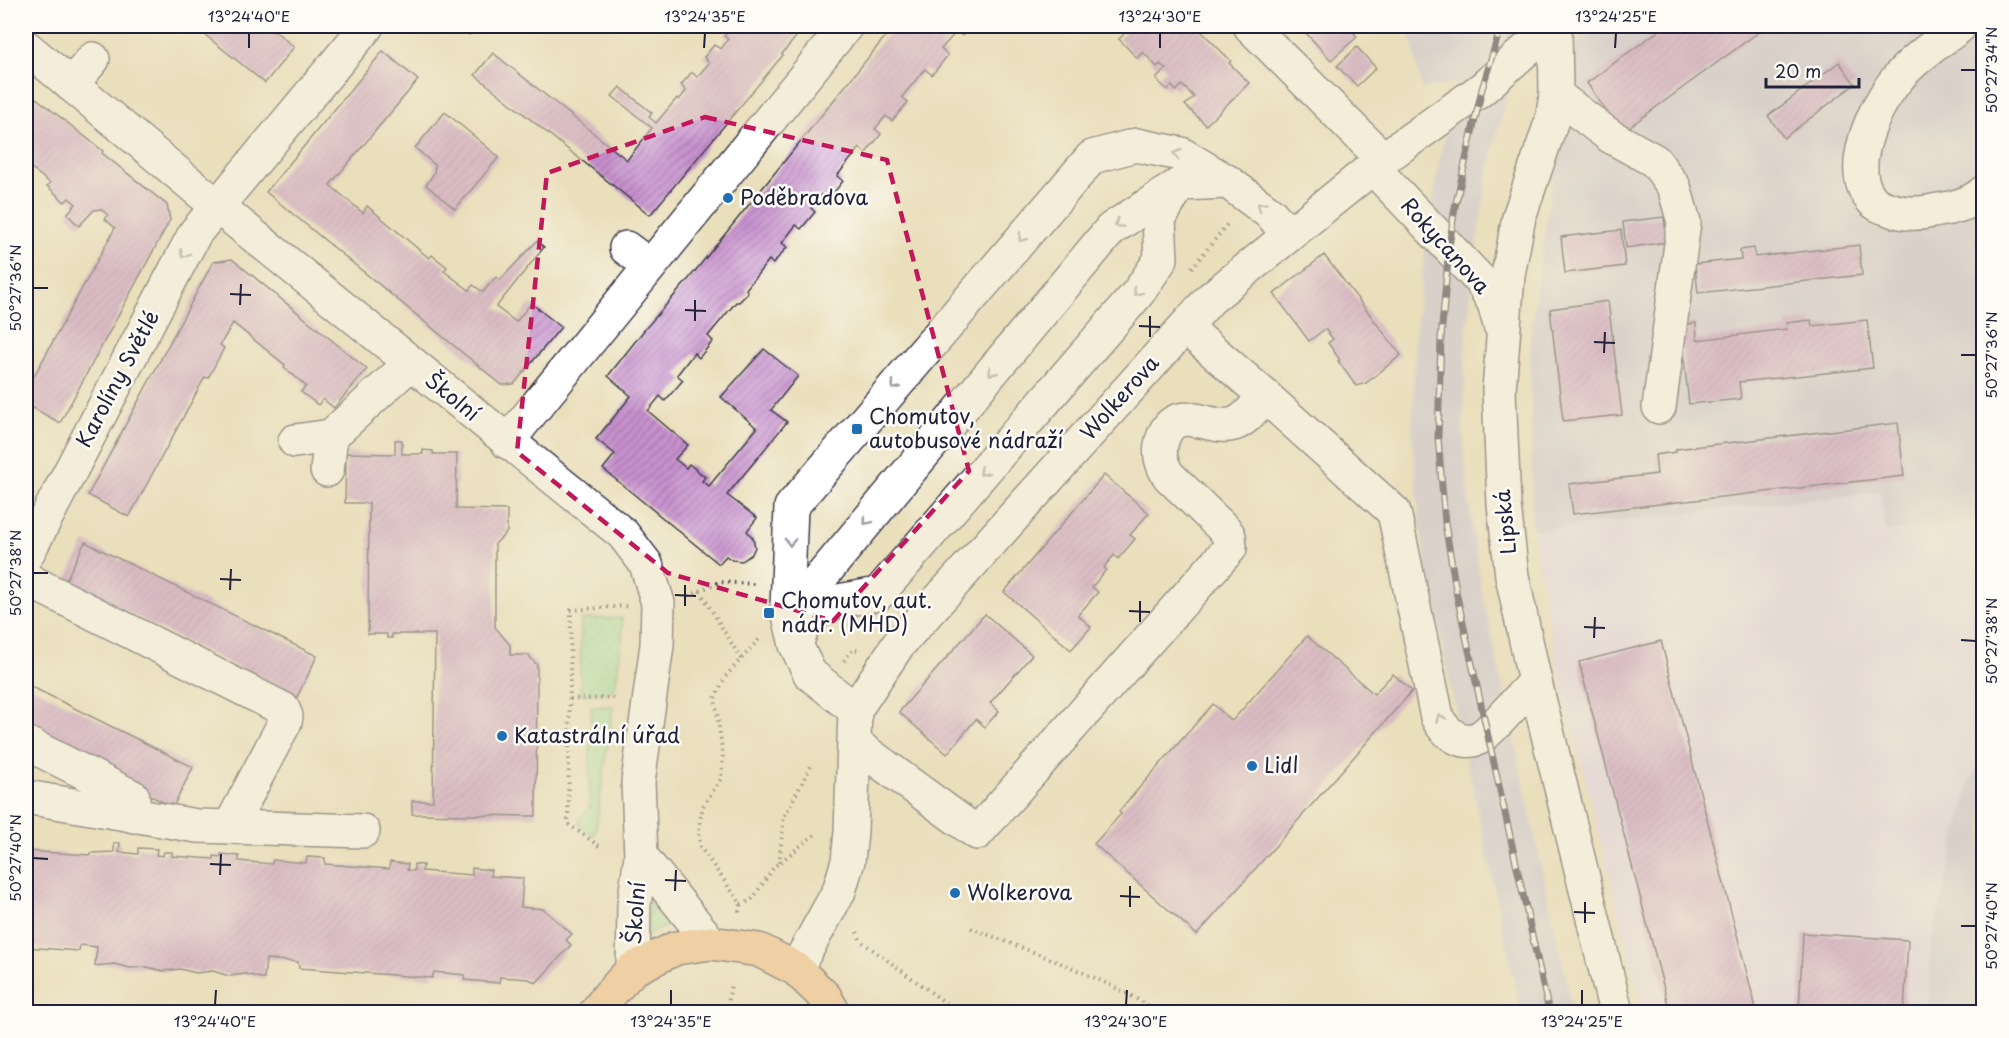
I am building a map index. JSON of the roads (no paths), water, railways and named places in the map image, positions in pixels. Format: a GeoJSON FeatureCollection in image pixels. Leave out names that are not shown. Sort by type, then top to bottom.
{"type":"FeatureCollection","features":[{"type":"Feature","properties":{"kind":"main road"},"geometry":{"type":"LineString","coordinates":[[596,1012],[633,969],[676,948],[711,943],[759,950],[796,969],[825,997],[834,1012]]}},
{"type":"Feature","properties":{"kind":"street","name":"Karolíny Světlé"},"geometry":{"type":"LineString","coordinates":[[26,556],[195,233],[367,26]]}},
{"type":"Feature","properties":{"kind":"street"},"geometry":{"type":"LineString","coordinates":[[507,442],[638,257],[846,26]]}},
{"type":"Feature","properties":{"kind":"street","name":"Rokycanova"},"geometry":{"type":"LineString","coordinates":[[1250,26],[1378,163],[1481,281],[1494,303],[1502,333]]}},
{"type":"Feature","properties":{"kind":"street","name":"Wolkerova"},"geometry":{"type":"LineString","coordinates":[[855,710],[898,645],[1210,299],[1378,163],[1482,88],[1554,26]]}},
{"type":"Feature","properties":{"kind":"street","name":"Lipská"},"geometry":{"type":"LineString","coordinates":[[1554,26],[1556,95],[1552,120],[1520,217],[1508,275],[1499,390],[1503,505],[1512,576],[1535,682],[1617,1012]]}},
{"type":"Feature","properties":{"kind":"street"},"geometry":{"type":"LineString","coordinates":[[1960,26],[1898,78],[1884,99],[1864,141],[1860,160],[1863,183],[1872,201],[1899,212],[1922,213],[1957,207],[1978,198],[1983,192]]}},
{"type":"Feature","properties":{"kind":"street","name":"Školní"},"geometry":{"type":"LineString","coordinates":[[26,47],[217,206],[623,534],[646,564],[658,603],[657,645],[638,782],[641,856],[634,905],[633,969]]}},
{"type":"Feature","properties":{"kind":"street"},"geometry":{"type":"LineString","coordinates":[[71,85],[93,58]]}},
{"type":"Feature","properties":{"kind":"street"},"geometry":{"type":"LineString","coordinates":[[1556,95],[1610,136],[1655,161],[1674,187],[1684,222],[1659,406]]}},
{"type":"Feature","properties":{"kind":"street"},"geometry":{"type":"LineString","coordinates":[[796,969],[839,891],[848,861],[855,710],[810,674],[796,645],[787,607],[791,507],[1092,157],[1136,145],[1181,154],[1228,182],[1271,214],[1289,235]]}},
{"type":"Feature","properties":{"kind":"street"},"geometry":{"type":"LineString","coordinates":[[796,645],[801,600],[1111,229],[1180,184],[1228,182]]}},
{"type":"Feature","properties":{"kind":"street"},"geometry":{"type":"LineString","coordinates":[[796,645],[807,616],[838,601],[878,594],[1138,293],[1161,259],[1159,219],[1180,184]]}},
{"type":"Feature","properties":{"kind":"street"},"geometry":{"type":"LineString","coordinates":[[1185,327],[1394,512],[1437,717],[1446,731],[1458,738],[1475,739],[1486,732],[1535,682]]}},
{"type":"Feature","properties":{"kind":"street"},"geometry":{"type":"LineString","coordinates":[[295,441],[331,436],[411,363]]}},
{"type":"Feature","properties":{"kind":"street"},"geometry":{"type":"LineString","coordinates":[[855,744],[977,833],[1230,548],[1229,536],[1225,530],[1169,476],[1165,469],[1161,448],[1166,432],[1172,425],[1185,419],[1224,425],[1236,424],[1265,396]]}},
{"type":"Feature","properties":{"kind":"street"},"geometry":{"type":"LineString","coordinates":[[327,470],[331,436]]}},
{"type":"Feature","properties":{"kind":"street"},"geometry":{"type":"LineString","coordinates":[[26,579],[283,709],[286,716],[285,722],[230,827]]}},
{"type":"Feature","properties":{"kind":"street"},"geometry":{"type":"LineString","coordinates":[[26,742],[132,797],[135,816]]}},
{"type":"Feature","properties":{"kind":"street"},"geometry":{"type":"LineString","coordinates":[[26,797],[197,826],[363,831]]}},
{"type":"Feature","properties":{"kind":"street","name":"Školní"},"geometry":{"type":"LineString","coordinates":[[641,856],[711,943]]}},
{"type":"Feature","properties":{"kind":"railway"},"geometry":{"type":"LineString","coordinates":[[1501,26],[1482,89],[1455,207],[1441,338],[1438,437],[1445,523],[1457,596],[1549,1012]]}},
{"type":"Feature","properties":{"kind":"place","name":"Poděbradova"},"geometry":{"type":"Point","coordinates":[728,198]}},
{"type":"Feature","properties":{"kind":"place","name":"Chomutov, autobusové nádraží"},"geometry":{"type":"Point","coordinates":[857,429]}},
{"type":"Feature","properties":{"kind":"place","name":"Chomutov, aut. nádr. (MHD)"},"geometry":{"type":"Point","coordinates":[769,613]}},
{"type":"Feature","properties":{"kind":"place","name":"Katastrální úřad"},"geometry":{"type":"Point","coordinates":[502,736]}},
{"type":"Feature","properties":{"kind":"place","name":"Lidl"},"geometry":{"type":"Point","coordinates":[1252,766]}},
{"type":"Feature","properties":{"kind":"place","name":"Wolkerova"},"geometry":{"type":"Point","coordinates":[955,893]}}]}
